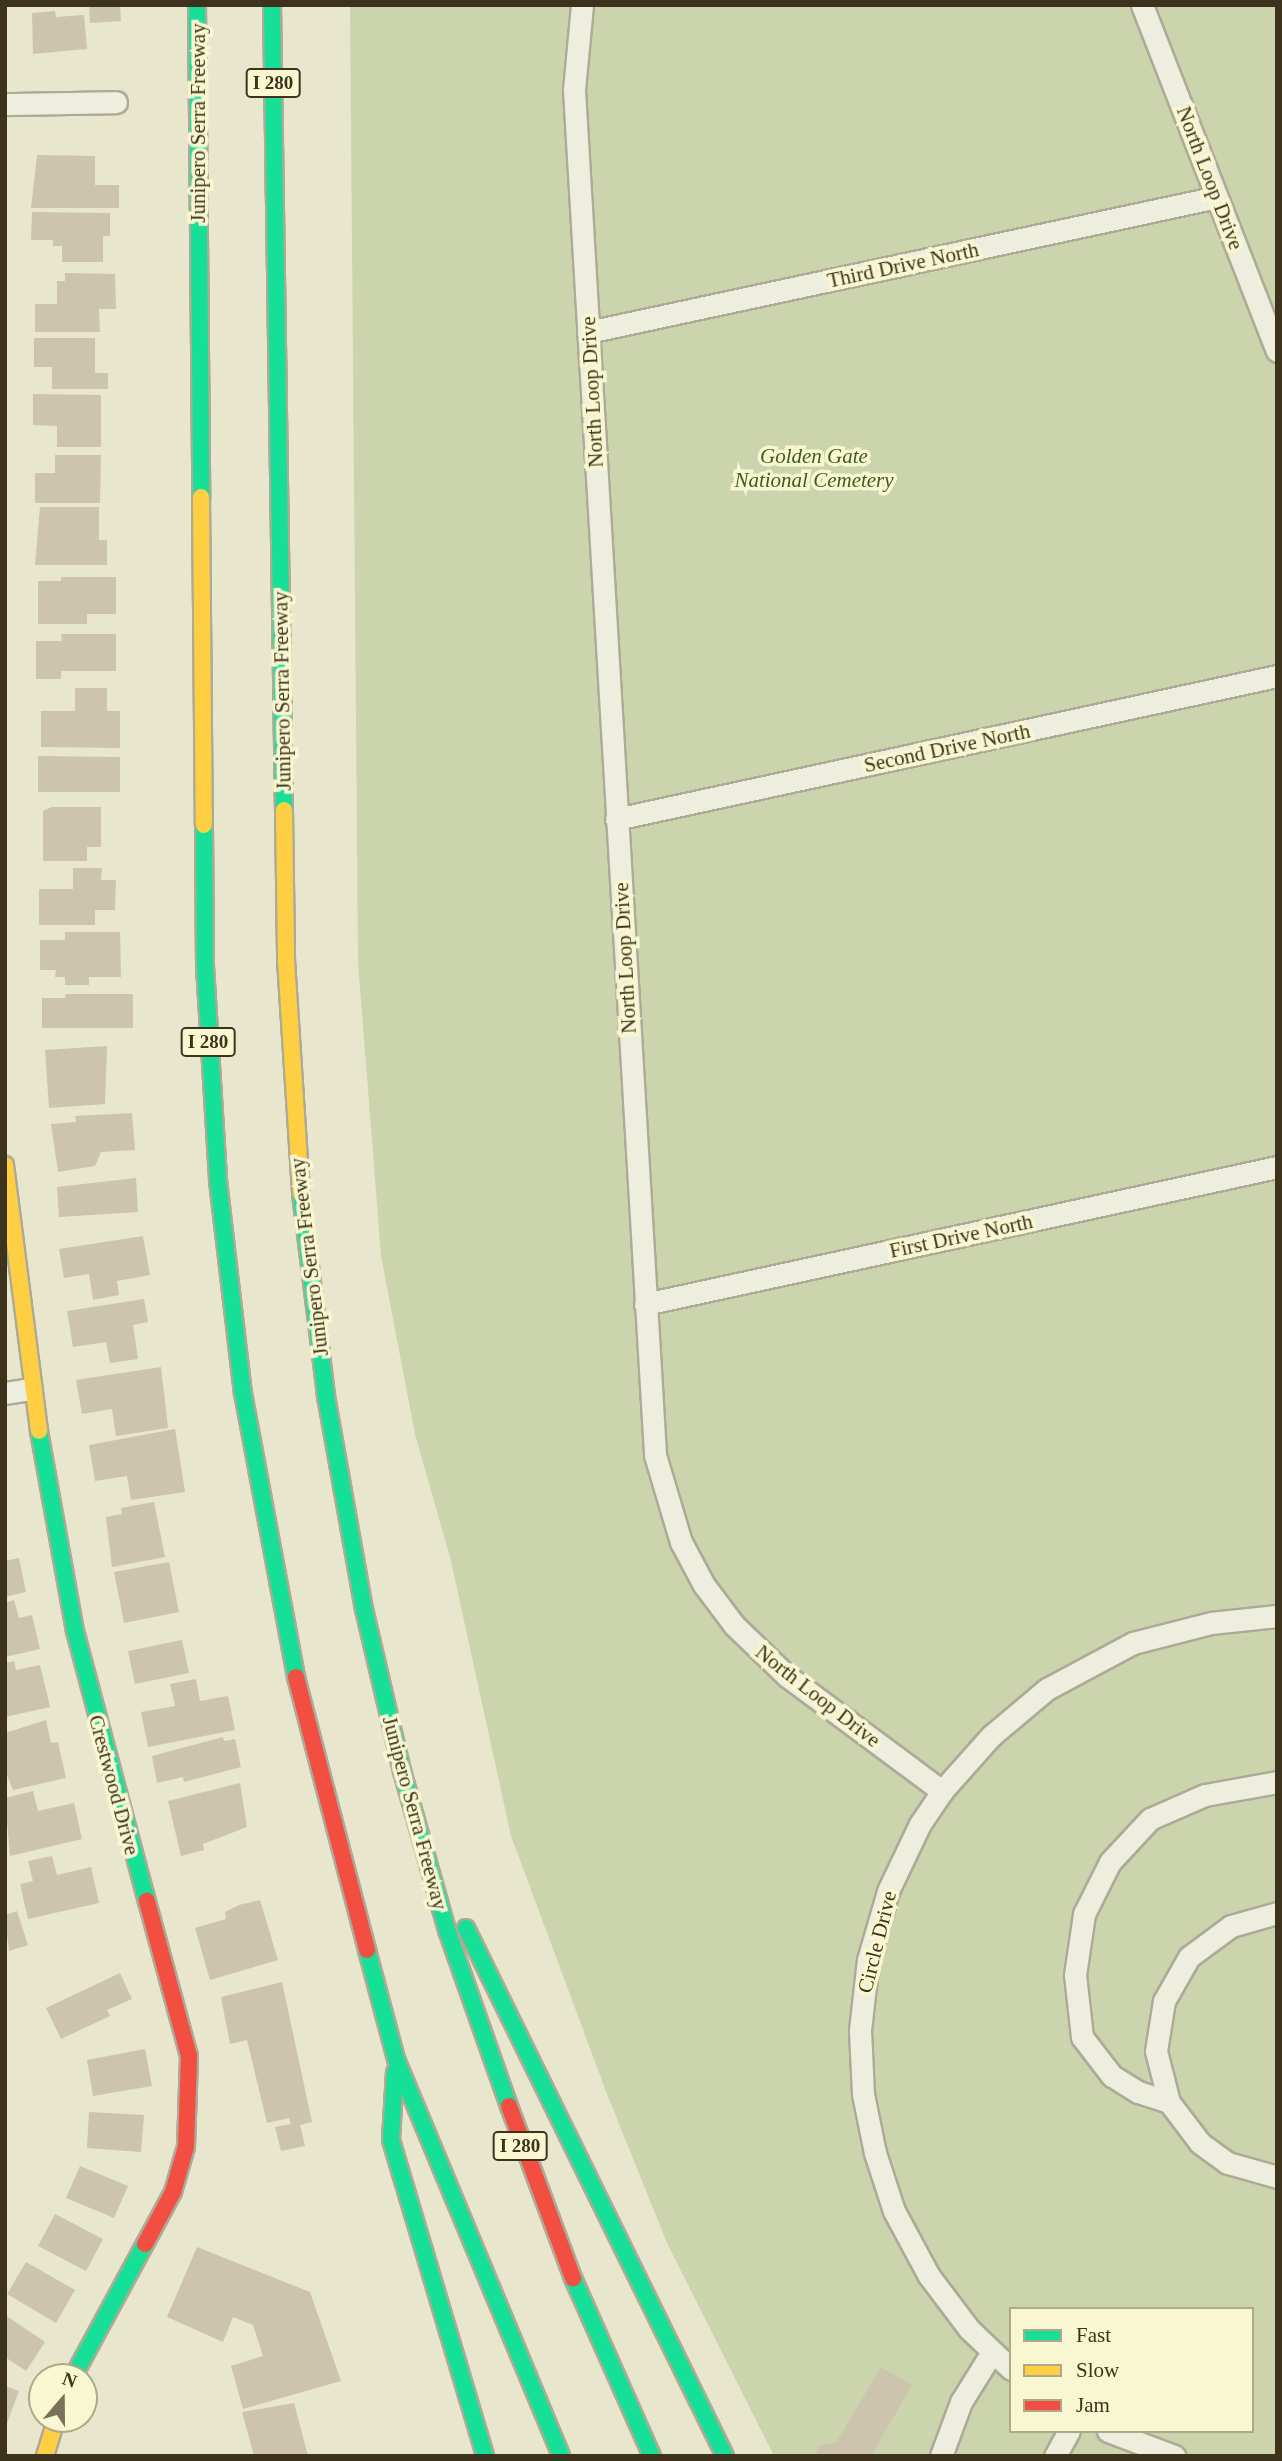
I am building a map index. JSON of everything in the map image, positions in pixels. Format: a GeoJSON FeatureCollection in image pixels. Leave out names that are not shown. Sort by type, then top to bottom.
{"type":"FeatureCollection","features":[{"type":"Feature","properties":{"kind":"main road","name":"Junipero Serra Freeway"},"geometry":{"type":"LineString","coordinates":[[197,5],[202,859],[219,1194],[243,1393],[280,1605],[315,1761],[396,2059],[561,2456]]}},
{"type":"Feature","properties":{"kind":"main road","name":"Junipero Serra Freeway"},"geometry":{"type":"LineString","coordinates":[[272,5],[285,915],[297,1150],[315,1315],[344,1503],[416,1825],[463,1983],[517,2137],[577,2290],[652,2456]]}},
{"type":"Feature","properties":{"kind":"main road","name":"Crestwood Drive"},"geometry":{"type":"LineString","coordinates":[[5,1165],[31,1388],[75,1631],[189,2056],[186,2147],[173,2192],[80,2363]]}},
{"type":"Feature","properties":{"kind":"main road"},"geometry":{"type":"LineString","coordinates":[[416,1825],[724,2456]]}},
{"type":"Feature","properties":{"kind":"main road"},"geometry":{"type":"LineString","coordinates":[[396,2059],[391,2140],[485,2456]]}},
{"type":"Feature","properties":{"kind":"main road"},"geometry":{"type":"LineString","coordinates":[[45,2456],[52,2433]]}},
{"type":"Feature","properties":{"kind":"street","name":"North Loop Drive"},"geometry":{"type":"LineString","coordinates":[[582,5],[574,90],[645,1304],[660,1477],[681,1542],[704,1585],[767,1660],[942,1791]]}},
{"type":"Feature","properties":{"kind":"street","name":"North Loop Drive"},"geometry":{"type":"LineString","coordinates":[[1142,5],[1277,351]]}},
{"type":"Feature","properties":{"kind":"street"},"geometry":{"type":"LineString","coordinates":[[5,104],[116,102]]}},
{"type":"Feature","properties":{"kind":"street","name":"Third Drive North"},"geometry":{"type":"LineString","coordinates":[[588,332],[1217,197]]}},
{"type":"Feature","properties":{"kind":"street","name":"Second Drive North"},"geometry":{"type":"LineString","coordinates":[[616,819],[1277,676]]}},
{"type":"Feature","properties":{"kind":"street","name":"First Drive North"},"geometry":{"type":"LineString","coordinates":[[645,1304],[1277,1167]]}},
{"type":"Feature","properties":{"kind":"street"},"geometry":{"type":"LineString","coordinates":[[5,1392],[31,1388]]}},
{"type":"Feature","properties":{"kind":"street","name":"Circle Drive"},"geometry":{"type":"LineString","coordinates":[[1009,2367],[949,2304],[909,2242],[883,2182],[863,2094],[863,1993],[876,1925],[902,1858],[942,1791],[1019,1710],[1077,1671],[1133,1643],[1179,1630],[1277,1616]]}},
{"type":"Feature","properties":{"kind":"street"},"geometry":{"type":"LineString","coordinates":[[1169,2102],[1138,2092],[1112,2077],[1082,2037],[1075,1975],[1087,1905],[1110,1861],[1150,1819],[1205,1794],[1277,1782]]}},
{"type":"Feature","properties":{"kind":"street"},"geometry":{"type":"LineString","coordinates":[[1277,1913],[1247,1919],[1216,1934],[1189,1957],[1170,1985],[1156,2043],[1169,2102],[1188,2131],[1214,2154],[1246,2170],[1277,2177]]}},
{"type":"Feature","properties":{"kind":"street"},"geometry":{"type":"LineString","coordinates":[[941,2456],[961,2402],[992,2352]]}},
{"type":"Feature","properties":{"kind":"street"},"geometry":{"type":"LineString","coordinates":[[1055,2456],[1068,2433]]}},
{"type":"Feature","properties":{"kind":"street"},"geometry":{"type":"LineString","coordinates":[[1113,2433],[1174,2456]]}},
{"type":"Feature","properties":{"kind":"green space","name":"Golden Gate National Cemetery"},"geometry":{"type":"Polygon","coordinates":[[[350,5],[1277,5],[1277,2456],[774,2456],[667,2243],[607,2094],[511,1836],[451,1561],[415,1434],[381,1256],[358,961],[350,5]]]}},
{"type":"Feature","properties":{"kind":"building"},"geometry":{"type":"Polygon","coordinates":[[[89,5],[120,5],[121,21],[90,23],[89,5]]]}},
{"type":"Feature","properties":{"kind":"building"},"geometry":{"type":"Polygon","coordinates":[[[55,11],[56,17],[84,15],[87,49],[33,54],[32,13],[55,11]]]}},
{"type":"Feature","properties":{"kind":"building"},"geometry":{"type":"Polygon","coordinates":[[[37,155],[95,156],[95,185],[119,185],[119,208],[31,208],[37,155]]]}},
{"type":"Feature","properties":{"kind":"building"},"geometry":{"type":"Polygon","coordinates":[[[32,212],[110,213],[110,236],[103,236],[103,262],[62,262],[62,246],[53,246],[53,240],[31,240],[32,212]]]}},
{"type":"Feature","properties":{"kind":"building"},"geometry":{"type":"Polygon","coordinates":[[[65,273],[115,274],[116,309],[99,309],[100,332],[35,332],[35,304],[57,304],[57,281],[65,281],[65,273]]]}},
{"type":"Feature","properties":{"kind":"building"},"geometry":{"type":"Polygon","coordinates":[[[34,338],[95,338],[95,373],[108,373],[108,389],[52,389],[52,367],[34,367],[34,338]]]}},
{"type":"Feature","properties":{"kind":"building"},"geometry":{"type":"Polygon","coordinates":[[[33,394],[101,395],[101,447],[57,447],[57,426],[33,425],[33,394]]]}},
{"type":"Feature","properties":{"kind":"building"},"geometry":{"type":"Polygon","coordinates":[[[55,455],[101,455],[100,503],[35,503],[35,473],[55,473],[55,455]]]}},
{"type":"Feature","properties":{"kind":"building"},"geometry":{"type":"Polygon","coordinates":[[[40,507],[99,507],[99,540],[107,540],[107,565],[35,565],[40,507]]]}},
{"type":"Feature","properties":{"kind":"building"},"geometry":{"type":"Polygon","coordinates":[[[61,577],[116,577],[116,614],[87,614],[87,624],[38,624],[38,581],[61,581],[61,577]]]}},
{"type":"Feature","properties":{"kind":"building"},"geometry":{"type":"Polygon","coordinates":[[[61,634],[116,634],[116,671],[61,671],[61,679],[36,679],[36,641],[62,641],[61,634]]]}},
{"type":"Feature","properties":{"kind":"building"},"geometry":{"type":"Polygon","coordinates":[[[75,688],[107,688],[107,711],[120,711],[120,748],[41,747],[41,711],[75,711],[75,688]]]}},
{"type":"Feature","properties":{"kind":"building"},"geometry":{"type":"Polygon","coordinates":[[[38,756],[120,757],[120,792],[38,792],[38,756]]]}},
{"type":"Feature","properties":{"kind":"building"},"geometry":{"type":"Polygon","coordinates":[[[52,807],[101,807],[101,847],[87,847],[87,861],[43,861],[43,811],[52,807]]]}},
{"type":"Feature","properties":{"kind":"building"},"geometry":{"type":"Polygon","coordinates":[[[73,868],[102,868],[101,880],[116,880],[115,910],[95,910],[95,925],[39,925],[39,889],[73,889],[73,868]]]}},
{"type":"Feature","properties":{"kind":"building"},"geometry":{"type":"Polygon","coordinates":[[[65,932],[120,932],[121,977],[89,977],[89,985],[65,985],[65,977],[55,977],[56,970],[40,970],[40,940],[65,940],[65,932]]]}},
{"type":"Feature","properties":{"kind":"building"},"geometry":{"type":"Polygon","coordinates":[[[66,994],[133,994],[133,1028],[42,1028],[42,998],[65,998],[66,994]]]}},
{"type":"Feature","properties":{"kind":"building"},"geometry":{"type":"Polygon","coordinates":[[[107,1046],[105,1104],[49,1108],[45,1050],[107,1046]]]}},
{"type":"Feature","properties":{"kind":"building"},"geometry":{"type":"Polygon","coordinates":[[[132,1113],[135,1150],[101,1152],[95,1166],[58,1172],[51,1124],[76,1122],[75,1116],[132,1113]]]}},
{"type":"Feature","properties":{"kind":"building"},"geometry":{"type":"Polygon","coordinates":[[[136,1178],[138,1212],[59,1217],[57,1187],[136,1178]]]}},
{"type":"Feature","properties":{"kind":"building"},"geometry":{"type":"Polygon","coordinates":[[[143,1236],[150,1275],[117,1281],[119,1295],[93,1300],[89,1274],[64,1278],[59,1249],[143,1236]]]}},
{"type":"Feature","properties":{"kind":"building"},"geometry":{"type":"Polygon","coordinates":[[[144,1299],[148,1322],[133,1325],[138,1359],[110,1363],[106,1342],[73,1347],[67,1311],[144,1299]]]}},
{"type":"Feature","properties":{"kind":"building"},"geometry":{"type":"Polygon","coordinates":[[[161,1367],[168,1428],[116,1436],[112,1409],[82,1414],[76,1380],[161,1367]]]}},
{"type":"Feature","properties":{"kind":"building"},"geometry":{"type":"Polygon","coordinates":[[[175,1429],[185,1492],[131,1500],[127,1476],[95,1481],[89,1445],[175,1429]]]}},
{"type":"Feature","properties":{"kind":"building"},"geometry":{"type":"Polygon","coordinates":[[[154,1502],[165,1557],[112,1567],[106,1517],[122,1514],[121,1508],[154,1502]]]}},
{"type":"Feature","properties":{"kind":"building"},"geometry":{"type":"Polygon","coordinates":[[[19,1558],[26,1592],[5,1597],[5,1561],[19,1558]]]}},
{"type":"Feature","properties":{"kind":"building"},"geometry":{"type":"Polygon","coordinates":[[[169,1562],[179,1612],[124,1623],[114,1572],[169,1562]]]}},
{"type":"Feature","properties":{"kind":"building"},"geometry":{"type":"Polygon","coordinates":[[[14,1600],[19,1618],[32,1615],[40,1649],[5,1657],[5,1603],[14,1600]]]}},
{"type":"Feature","properties":{"kind":"building"},"geometry":{"type":"Polygon","coordinates":[[[182,1640],[189,1673],[135,1684],[128,1651],[182,1640]]]}},
{"type":"Feature","properties":{"kind":"building"},"geometry":{"type":"Polygon","coordinates":[[[14,1661],[16,1670],[40,1665],[50,1707],[5,1717],[5,1663],[14,1661]]]}},
{"type":"Feature","properties":{"kind":"building"},"geometry":{"type":"Polygon","coordinates":[[[196,1679],[200,1701],[228,1696],[235,1730],[148,1747],[141,1712],[175,1706],[170,1684],[196,1679]]]}},
{"type":"Feature","properties":{"kind":"building"},"geometry":{"type":"Polygon","coordinates":[[[46,1720],[51,1743],[58,1742],[66,1778],[13,1790],[5,1770],[5,1733],[46,1720]]]}},
{"type":"Feature","properties":{"kind":"building"},"geometry":{"type":"Polygon","coordinates":[[[223,1737],[224,1741],[235,1739],[241,1767],[184,1782],[183,1777],[157,1783],[152,1756],[223,1737]]]}},
{"type":"Feature","properties":{"kind":"building"},"geometry":{"type":"Polygon","coordinates":[[[240,1783],[247,1827],[203,1844],[204,1850],[181,1856],[168,1801],[240,1783]]]}},
{"type":"Feature","properties":{"kind":"building"},"geometry":{"type":"Polygon","coordinates":[[[33,1791],[38,1811],[74,1803],[82,1839],[10,1856],[5,1798],[33,1791]]]}},
{"type":"Feature","properties":{"kind":"building"},"geometry":{"type":"Polygon","coordinates":[[[52,1856],[57,1875],[91,1867],[99,1903],[28,1919],[20,1884],[33,1881],[28,1861],[52,1856]]]}},
{"type":"Feature","properties":{"kind":"building"},"geometry":{"type":"Polygon","coordinates":[[[260,1900],[278,1960],[210,1980],[195,1928],[226,1919],[225,1912],[260,1900]]]}},
{"type":"Feature","properties":{"kind":"building"},"geometry":{"type":"Polygon","coordinates":[[[17,1911],[28,1945],[9,1951],[5,1915],[17,1911]]]}},
{"type":"Feature","properties":{"kind":"building"},"geometry":{"type":"Polygon","coordinates":[[[120,1973],[132,1999],[107,2010],[110,2016],[61,2039],[46,2008],[120,1973]]]}},
{"type":"Feature","properties":{"kind":"building"},"geometry":{"type":"Polygon","coordinates":[[[282,1982],[312,2122],[300,2125],[305,2146],[281,2151],[275,2127],[291,2124],[289,2118],[267,2123],[247,2040],[230,2044],[221,1997],[282,1982]]]}},
{"type":"Feature","properties":{"kind":"building"},"geometry":{"type":"Polygon","coordinates":[[[145,2049],[152,2086],[93,2096],[87,2060],[145,2049]]]}},
{"type":"Feature","properties":{"kind":"building"},"geometry":{"type":"Polygon","coordinates":[[[89,2112],[144,2115],[141,2152],[87,2148],[89,2112]]]}},
{"type":"Feature","properties":{"kind":"building"},"geometry":{"type":"Polygon","coordinates":[[[80,2166],[128,2186],[114,2218],[66,2198],[80,2166]]]}},
{"type":"Feature","properties":{"kind":"building"},"geometry":{"type":"Polygon","coordinates":[[[55,2214],[103,2239],[86,2271],[38,2246],[55,2214]]]}},
{"type":"Feature","properties":{"kind":"building"},"geometry":{"type":"Polygon","coordinates":[[[197,2247],[310,2292],[341,2381],[243,2409],[231,2366],[263,2356],[253,2325],[233,2317],[223,2342],[167,2317],[197,2247]]]}},
{"type":"Feature","properties":{"kind":"building"},"geometry":{"type":"Polygon","coordinates":[[[26,2262],[75,2290],[56,2323],[7,2294],[26,2262]]]}},
{"type":"Feature","properties":{"kind":"building"},"geometry":{"type":"Polygon","coordinates":[[[5,2315],[45,2342],[31,2363],[28,2363],[26,2371],[5,2357],[5,2315]]]}},
{"type":"Feature","properties":{"kind":"building"},"geometry":{"type":"Polygon","coordinates":[[[881,2367],[912,2385],[871,2456],[814,2456],[820,2445],[836,2443],[881,2367]]]}},
{"type":"Feature","properties":{"kind":"building"},"geometry":{"type":"Polygon","coordinates":[[[5,2386],[19,2391],[6,2426],[5,2426],[5,2386]]]}},
{"type":"Feature","properties":{"kind":"building"},"geometry":{"type":"Polygon","coordinates":[[[294,2403],[308,2456],[254,2456],[242,2412],[294,2403]]]}},
{"type":"Feature","properties":{"kind":"traffic: fast"},"geometry":{"type":"LineString","coordinates":[[197,5],[201,497]]}},
{"type":"Feature","properties":{"kind":"traffic: fast"},"geometry":{"type":"LineString","coordinates":[[272,5],[284,810]]}},
{"type":"Feature","properties":{"kind":"traffic: fast"},"geometry":{"type":"LineString","coordinates":[[204,825],[205,966],[218,1181],[243,1393],[296,1677]]}},
{"type":"Feature","properties":{"kind":"traffic: fast"},"geometry":{"type":"LineString","coordinates":[[301,1194],[326,1396],[364,1609],[402,1771],[447,1930],[509,2106]]}},
{"type":"Feature","properties":{"kind":"traffic: fast"},"geometry":{"type":"LineString","coordinates":[[39,1431],[75,1631],[147,1901]]}},
{"type":"Feature","properties":{"kind":"traffic: fast"},"geometry":{"type":"LineString","coordinates":[[466,1928],[725,2456]]}},
{"type":"Feature","properties":{"kind":"traffic: fast"},"geometry":{"type":"LineString","coordinates":[[367,1950],[396,2059],[561,2456]]}},
{"type":"Feature","properties":{"kind":"traffic: fast"},"geometry":{"type":"LineString","coordinates":[[395,2072],[391,2140],[485,2456]]}},
{"type":"Feature","properties":{"kind":"traffic: fast"},"geometry":{"type":"LineString","coordinates":[[81,2363],[145,2244]]}},
{"type":"Feature","properties":{"kind":"traffic: fast"},"geometry":{"type":"LineString","coordinates":[[573,2278],[652,2456]]}},
{"type":"Feature","properties":{"kind":"traffic: slow"},"geometry":{"type":"LineString","coordinates":[[201,497],[204,825]]}},
{"type":"Feature","properties":{"kind":"traffic: slow"},"geometry":{"type":"LineString","coordinates":[[284,810],[286,960],[301,1194]]}},
{"type":"Feature","properties":{"kind":"traffic: slow"},"geometry":{"type":"LineString","coordinates":[[5,1165],[39,1431]]}},
{"type":"Feature","properties":{"kind":"traffic: slow"},"geometry":{"type":"LineString","coordinates":[[45,2456],[52,2433]]}},
{"type":"Feature","properties":{"kind":"traffic: jam"},"geometry":{"type":"LineString","coordinates":[[296,1677],[367,1950]]}},
{"type":"Feature","properties":{"kind":"traffic: jam"},"geometry":{"type":"LineString","coordinates":[[145,2244],[173,2192],[186,2147],[189,2056],[147,1901]]}},
{"type":"Feature","properties":{"kind":"traffic: jam"},"geometry":{"type":"LineString","coordinates":[[509,2106],[573,2278]]}}]}
